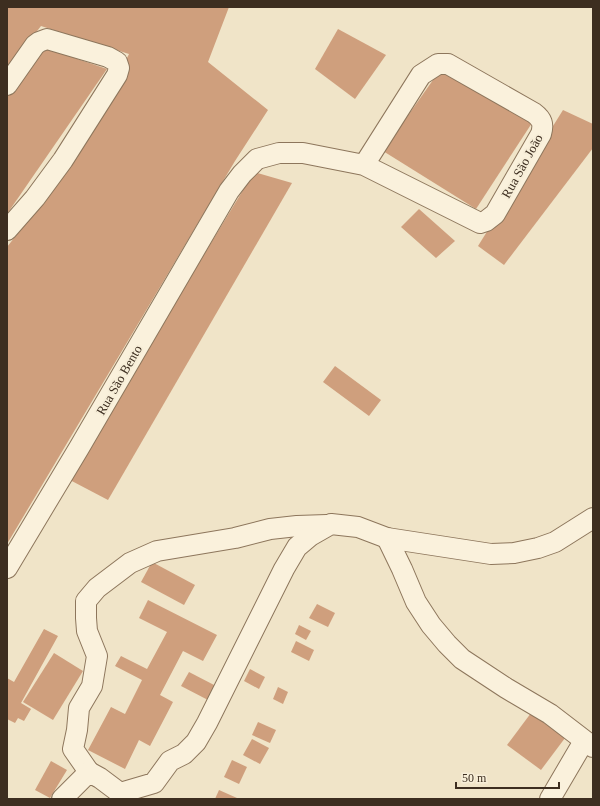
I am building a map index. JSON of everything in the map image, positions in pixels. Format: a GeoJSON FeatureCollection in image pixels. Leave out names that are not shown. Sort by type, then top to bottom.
{"type":"FeatureCollection","features":[{"type":"Feature","properties":{"kind":"street"},"geometry":{"type":"LineString","coordinates":[[7,85],[35,45],[47,39],[113,59],[117,62],[119,68],[117,75],[63,160],[35,198],[7,230]]}},
{"type":"Feature","properties":{"kind":"street","name":"Rua São João"},"geometry":{"type":"LineString","coordinates":[[229,191],[242,174],[257,160],[279,153],[303,153],[364,165],[480,223],[486,221],[495,214],[541,134],[544,126],[541,119],[534,113],[448,64],[438,64],[422,75],[364,165]]}},
{"type":"Feature","properties":{"kind":"street","name":"Rua São Bento"},"geometry":{"type":"LineString","coordinates":[[7,568],[229,191]]}},
{"type":"Feature","properties":{"kind":"street"},"geometry":{"type":"LineString","coordinates":[[331,524],[310,536],[297,547],[196,742],[184,754],[170,761],[154,782],[120,793],[100,778],[89,772],[73,749],[77,730],[79,708],[92,686],[97,656],[87,631],[86,601],[97,588],[130,563],[156,551],[235,538],[270,528],[331,524],[358,527],[387,538],[491,554],[514,553],[538,548],[555,542],[593,518]]}},
{"type":"Feature","properties":{"kind":"street"},"geometry":{"type":"LineString","coordinates":[[387,538],[416,602],[446,644],[462,659],[550,714],[589,744],[550,799]]}},
{"type":"Feature","properties":{"kind":"street"},"geometry":{"type":"LineString","coordinates":[[62,799],[89,772]]}},
{"type":"Feature","properties":{"kind":"building"},"geometry":{"type":"Polygon","coordinates":[[[7,7],[229,7],[208,62],[268,110],[235,161],[7,544],[7,247],[77,158],[129,54],[41,26],[7,69],[7,7]]]}},
{"type":"Feature","properties":{"kind":"building"},"geometry":{"type":"Polygon","coordinates":[[[338,29],[386,55],[355,99],[315,69],[338,29]]]}},
{"type":"Feature","properties":{"kind":"building"},"geometry":{"type":"Polygon","coordinates":[[[45,48],[107,69],[7,214],[7,95],[45,48]]]}},
{"type":"Feature","properties":{"kind":"building"},"geometry":{"type":"Polygon","coordinates":[[[440,70],[532,123],[476,209],[383,151],[440,70]]]}},
{"type":"Feature","properties":{"kind":"building"},"geometry":{"type":"Polygon","coordinates":[[[563,110],[593,124],[593,148],[504,265],[478,246],[563,110]]]}},
{"type":"Feature","properties":{"kind":"building"},"geometry":{"type":"Polygon","coordinates":[[[254,172],[292,183],[108,500],[68,479],[254,172]]]}},
{"type":"Feature","properties":{"kind":"building"},"geometry":{"type":"Polygon","coordinates":[[[419,209],[455,241],[436,258],[401,227],[419,209]]]}},
{"type":"Feature","properties":{"kind":"building"},"geometry":{"type":"Polygon","coordinates":[[[335,366],[381,400],[369,416],[323,382],[335,366]]]}},
{"type":"Feature","properties":{"kind":"building"},"geometry":{"type":"Polygon","coordinates":[[[152,562],[195,585],[184,605],[141,582],[152,562]]]}},
{"type":"Feature","properties":{"kind":"building"},"geometry":{"type":"Polygon","coordinates":[[[148,600],[217,635],[203,661],[183,651],[160,695],[173,702],[150,746],[139,740],[125,769],[88,750],[111,707],[125,714],[142,680],[115,666],[121,656],[147,669],[167,632],[139,618],[148,600]]]}},
{"type":"Feature","properties":{"kind":"building"},"geometry":{"type":"Polygon","coordinates":[[[317,604],[335,613],[328,627],[309,618],[317,604]]]}},
{"type":"Feature","properties":{"kind":"building"},"geometry":{"type":"Polygon","coordinates":[[[299,625],[311,631],[306,640],[295,634],[299,625]]]}},
{"type":"Feature","properties":{"kind":"building"},"geometry":{"type":"Polygon","coordinates":[[[44,629],[58,636],[21,703],[31,709],[24,721],[18,718],[15,723],[7,719],[7,678],[14,682],[44,629]]]}},
{"type":"Feature","properties":{"kind":"building"},"geometry":{"type":"Polygon","coordinates":[[[296,641],[314,650],[309,661],[291,652],[296,641]]]}},
{"type":"Feature","properties":{"kind":"building"},"geometry":{"type":"Polygon","coordinates":[[[54,653],[83,671],[53,720],[23,702],[54,653]]]}},
{"type":"Feature","properties":{"kind":"building"},"geometry":{"type":"Polygon","coordinates":[[[250,669],[265,677],[259,689],[244,681],[250,669]]]}},
{"type":"Feature","properties":{"kind":"building"},"geometry":{"type":"Polygon","coordinates":[[[189,672],[216,686],[208,700],[181,686],[189,672]]]}},
{"type":"Feature","properties":{"kind":"building"},"geometry":{"type":"Polygon","coordinates":[[[278,687],[288,692],[283,704],[273,699],[278,687]]]}},
{"type":"Feature","properties":{"kind":"building"},"geometry":{"type":"Polygon","coordinates":[[[531,713],[565,738],[541,770],[507,745],[531,713]]]}},
{"type":"Feature","properties":{"kind":"building"},"geometry":{"type":"Polygon","coordinates":[[[258,722],[276,730],[270,743],[252,735],[258,722]]]}},
{"type":"Feature","properties":{"kind":"building"},"geometry":{"type":"Polygon","coordinates":[[[252,739],[269,748],[260,764],[243,755],[252,739]]]}},
{"type":"Feature","properties":{"kind":"building"},"geometry":{"type":"Polygon","coordinates":[[[232,760],[247,767],[239,784],[224,777],[232,760]]]}},
{"type":"Feature","properties":{"kind":"building"},"geometry":{"type":"Polygon","coordinates":[[[51,761],[67,770],[50,798],[35,790],[51,761]]]}},
{"type":"Feature","properties":{"kind":"building"},"geometry":{"type":"Polygon","coordinates":[[[219,790],[237,798],[215,799],[219,790]]]}}]}
